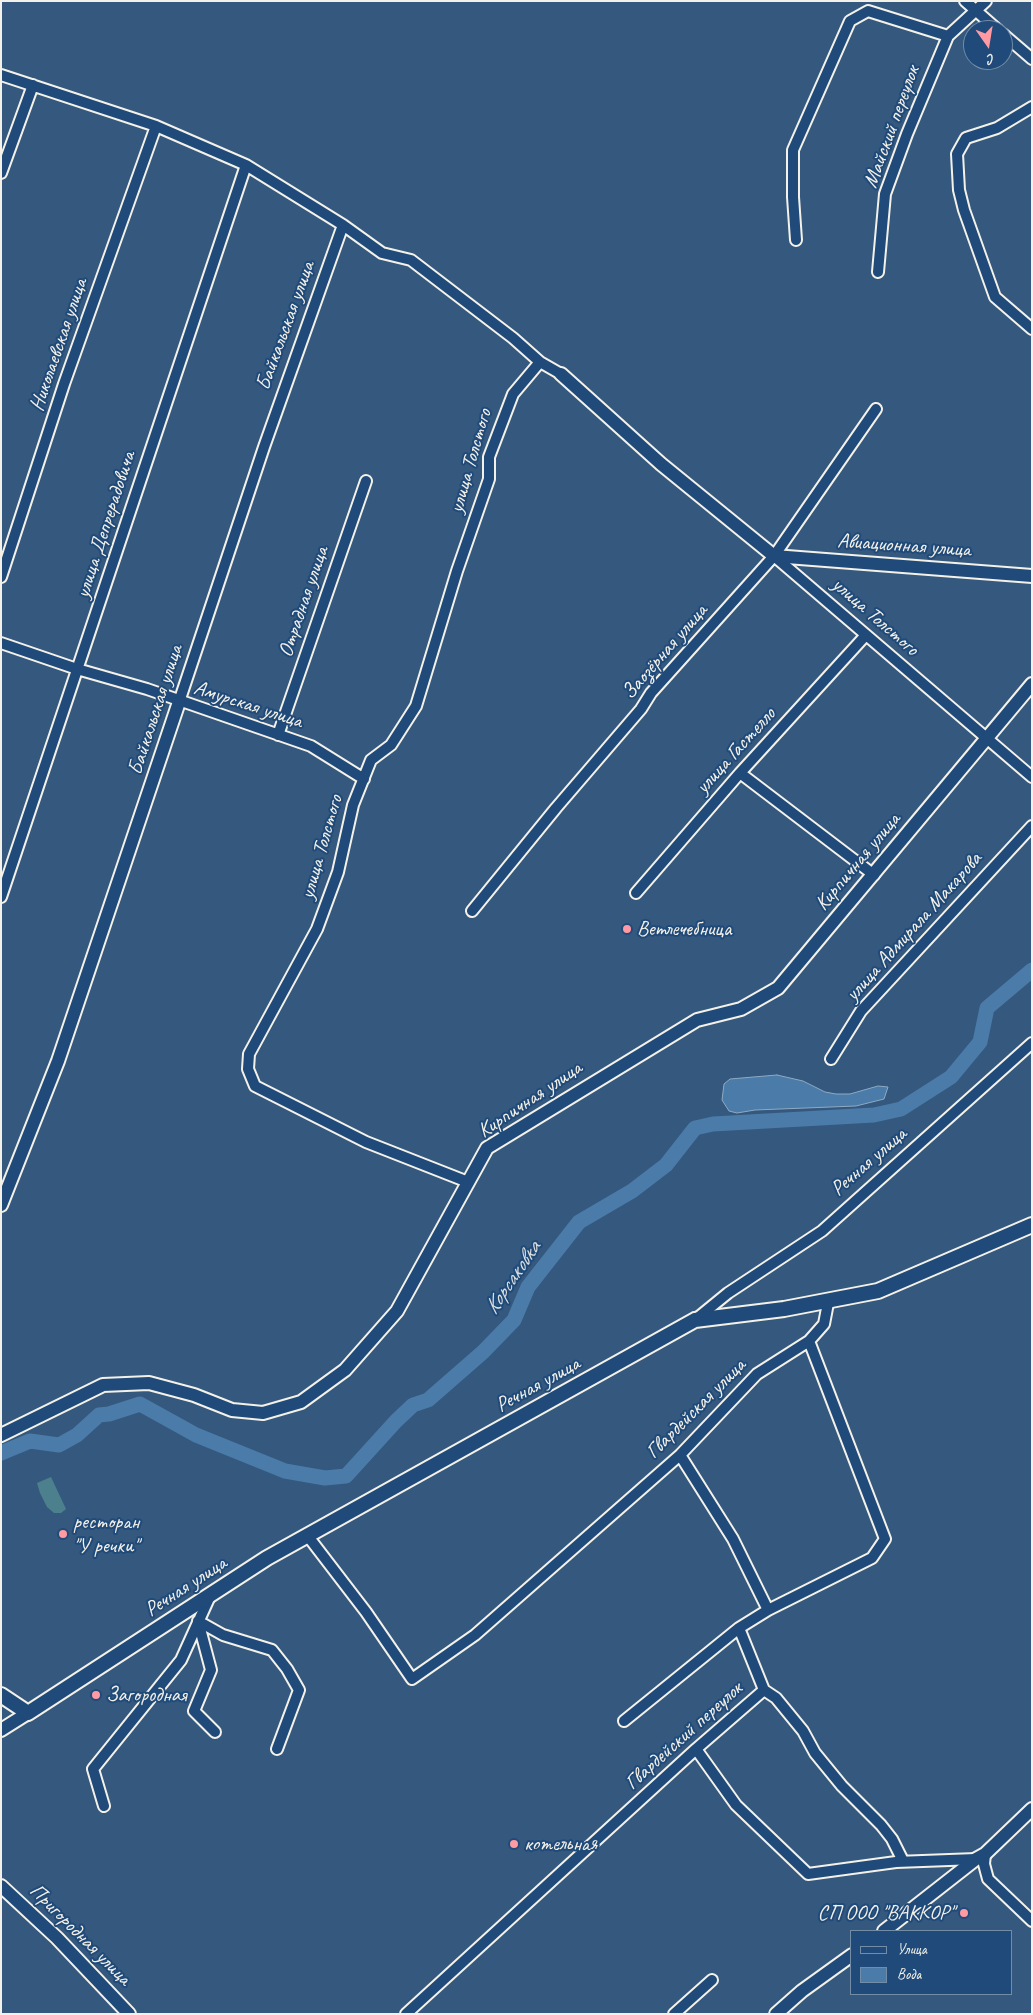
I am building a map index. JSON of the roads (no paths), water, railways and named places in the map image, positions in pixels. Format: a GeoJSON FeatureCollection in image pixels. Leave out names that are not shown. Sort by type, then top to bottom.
{"type":"FeatureCollection","features":[{"type":"Feature","properties":{"kind":"main road"},"geometry":{"type":"LineString","coordinates":[[695,1320],[828,1303],[878,1291],[1032,1225]]}},
{"type":"Feature","properties":{"kind":"main road","name":"Речная улица"},"geometry":{"type":"LineString","coordinates":[[28,1713],[210,1595],[307,1535],[695,1320]]}},
{"type":"Feature","properties":{"kind":"main road"},"geometry":{"type":"LineString","coordinates":[[1,1695],[28,1713]]}},
{"type":"Feature","properties":{"kind":"street"},"geometry":{"type":"LineString","coordinates":[[965,1],[986,20]]}},
{"type":"Feature","properties":{"kind":"street","name":"Майский переулок"},"geometry":{"type":"LineString","coordinates":[[878,272],[885,194],[907,134],[948,36],[986,1]]}},
{"type":"Feature","properties":{"kind":"street"},"geometry":{"type":"LineString","coordinates":[[796,240],[793,197],[793,150],[850,21],[868,11],[948,36]]}},
{"type":"Feature","properties":{"kind":"street"},"geometry":{"type":"LineString","coordinates":[[1013,43],[1032,59]]}},
{"type":"Feature","properties":{"kind":"street"},"geometry":{"type":"LineString","coordinates":[[1,75],[156,126],[246,164],[343,225],[382,253],[412,260],[513,338],[540,362]]}},
{"type":"Feature","properties":{"kind":"street"},"geometry":{"type":"LineString","coordinates":[[1,173],[33,86]]}},
{"type":"Feature","properties":{"kind":"street"},"geometry":{"type":"LineString","coordinates":[[1032,107],[997,128],[966,138],[957,154],[959,190],[964,210],[995,297],[1032,329]]}},
{"type":"Feature","properties":{"kind":"street","name":"Николаевская улица"},"geometry":{"type":"LineString","coordinates":[[1,577],[64,384],[156,126]]}},
{"type":"Feature","properties":{"kind":"street","name":"улица Депрерадовича"},"geometry":{"type":"LineString","coordinates":[[1,898],[246,164]]}},
{"type":"Feature","properties":{"kind":"street","name":"Байкальская улица"},"geometry":{"type":"LineString","coordinates":[[1,1205],[58,1061],[264,447],[343,225]]}},
{"type":"Feature","properties":{"kind":"street","name":"улица Толстого"},"geometry":{"type":"LineString","coordinates":[[468,1182],[366,1142],[255,1086],[248,1069],[249,1054],[317,929],[338,872],[353,805],[371,760],[391,745],[416,706],[457,571],[489,479],[489,457],[513,394],[540,362],[561,374],[661,464],[774,556],[1032,777]]}},
{"type":"Feature","properties":{"kind":"street","name":"Заозёрная улица"},"geometry":{"type":"LineString","coordinates":[[472,911],[556,808],[641,709],[651,693],[774,556],[876,408]]}},
{"type":"Feature","properties":{"kind":"street","name":"Отрадная улица"},"geometry":{"type":"LineString","coordinates":[[278,735],[366,481]]}},
{"type":"Feature","properties":{"kind":"street","name":"Авиационная улица"},"geometry":{"type":"LineString","coordinates":[[774,556],[1032,576]]}},
{"type":"Feature","properties":{"kind":"street","name":"улица Гастелло"},"geometry":{"type":"LineString","coordinates":[[636,893],[740,773],[866,635]]}},
{"type":"Feature","properties":{"kind":"street","name":"Амурская улица"},"geometry":{"type":"LineString","coordinates":[[1,642],[78,669],[147,689],[179,702],[311,746],[364,779]]}},
{"type":"Feature","properties":{"kind":"street","name":"Кирпичная улица"},"geometry":{"type":"LineString","coordinates":[[1,1435],[103,1385],[149,1383],[194,1395],[232,1410],[263,1413],[301,1402],[345,1370],[397,1311],[487,1148],[566,1098],[697,1020],[741,1009],[778,988],[1032,684]]}},
{"type":"Feature","properties":{"kind":"street"},"geometry":{"type":"LineString","coordinates":[[740,773],[874,875]]}},
{"type":"Feature","properties":{"kind":"street","name":"улица Адмирала Макарова"},"geometry":{"type":"LineString","coordinates":[[831,1059],[861,1011],[1032,826]]}},
{"type":"Feature","properties":{"kind":"street","name":"Речная улица"},"geometry":{"type":"LineString","coordinates":[[695,1320],[728,1293],[822,1231],[1032,1043]]}},
{"type":"Feature","properties":{"kind":"street","name":"Гвардейская улица"},"geometry":{"type":"LineString","coordinates":[[307,1535],[366,1612],[412,1679],[475,1635],[680,1455],[757,1374],[809,1341],[824,1324],[828,1303]]}},
{"type":"Feature","properties":{"kind":"street"},"geometry":{"type":"LineString","coordinates":[[624,1721],[739,1628],[768,1610],[872,1558],[885,1539],[809,1341]]}},
{"type":"Feature","properties":{"kind":"street"},"geometry":{"type":"LineString","coordinates":[[680,1455],[733,1539],[768,1610]]}},
{"type":"Feature","properties":{"kind":"street"},"geometry":{"type":"LineString","coordinates":[[104,1806],[93,1769],[181,1660],[210,1595]]}},
{"type":"Feature","properties":{"kind":"street"},"geometry":{"type":"LineString","coordinates":[[198,1621],[211,1670],[194,1711],[215,1732]]}},
{"type":"Feature","properties":{"kind":"street"},"geometry":{"type":"LineString","coordinates":[[198,1621],[223,1635],[272,1650],[287,1669],[299,1690],[277,1748]]}},
{"type":"Feature","properties":{"kind":"street","name":"Гвардейский переулок"},"geometry":{"type":"LineString","coordinates":[[406,2014],[764,1690],[739,1628]]}},
{"type":"Feature","properties":{"kind":"street"},"geometry":{"type":"LineString","coordinates":[[764,1690],[776,1698],[803,1731],[815,1753],[842,1786],[881,1825],[892,1839],[903,1862]]}},
{"type":"Feature","properties":{"kind":"street"},"geometry":{"type":"LineString","coordinates":[[1,1730],[28,1713]]}},
{"type":"Feature","properties":{"kind":"street"},"geometry":{"type":"LineString","coordinates":[[696,1750],[736,1805],[808,1874],[903,1862],[980,1857]]}},
{"type":"Feature","properties":{"kind":"street"},"geometry":{"type":"LineString","coordinates":[[885,1930],[980,1857],[1032,1810]]}},
{"type":"Feature","properties":{"kind":"street"},"geometry":{"type":"LineString","coordinates":[[980,1857],[988,1879],[1032,1920]]}},
{"type":"Feature","properties":{"kind":"street","name":"Пригородная улица"},"geometry":{"type":"LineString","coordinates":[[1,1886],[57,1938],[129,2014]]}},
{"type":"Feature","properties":{"kind":"street"},"geometry":{"type":"LineString","coordinates":[[776,2014],[802,1991],[850,1956]]}},
{"type":"Feature","properties":{"kind":"street"},"geometry":{"type":"LineString","coordinates":[[674,2014],[712,1980]]}},
{"type":"Feature","properties":{"kind":"water"},"geometry":{"type":"Polygon","coordinates":[[[777,1075],[803,1081],[825,1092],[836,1094],[850,1094],[878,1086],[888,1087],[884,1099],[856,1106],[755,1110],[737,1113],[729,1111],[722,1100],[724,1084],[730,1079],[777,1075]]]}},
{"type":"Feature","properties":{"kind":"waterway","name":"Корсаковка"},"geometry":{"type":"LineString","coordinates":[[1,1453],[30,1441],[59,1445],[77,1435],[99,1415],[109,1414],[140,1404],[196,1435],[285,1471],[325,1478],[346,1476],[413,1405],[428,1400],[483,1352],[514,1320],[528,1287],[579,1222],[632,1191],[666,1165],[695,1128],[713,1124],[874,1115],[901,1109],[951,1077],[980,1042],[987,1008],[1032,970]]}},
{"type":"Feature","properties":{"kind":"place","name":"Ветлечебница"},"geometry":{"type":"Point","coordinates":[627,929]}},
{"type":"Feature","properties":{"kind":"place","name":"ресторан \"У речки\""},"geometry":{"type":"Point","coordinates":[63,1534]}},
{"type":"Feature","properties":{"kind":"place","name":"Загородная"},"geometry":{"type":"Point","coordinates":[96,1695]}},
{"type":"Feature","properties":{"kind":"place","name":"котельная"},"geometry":{"type":"Point","coordinates":[514,1844]}},
{"type":"Feature","properties":{"kind":"place","name":"СП ООО \"ВАККОР\""},"geometry":{"type":"Point","coordinates":[964,1913]}}]}
